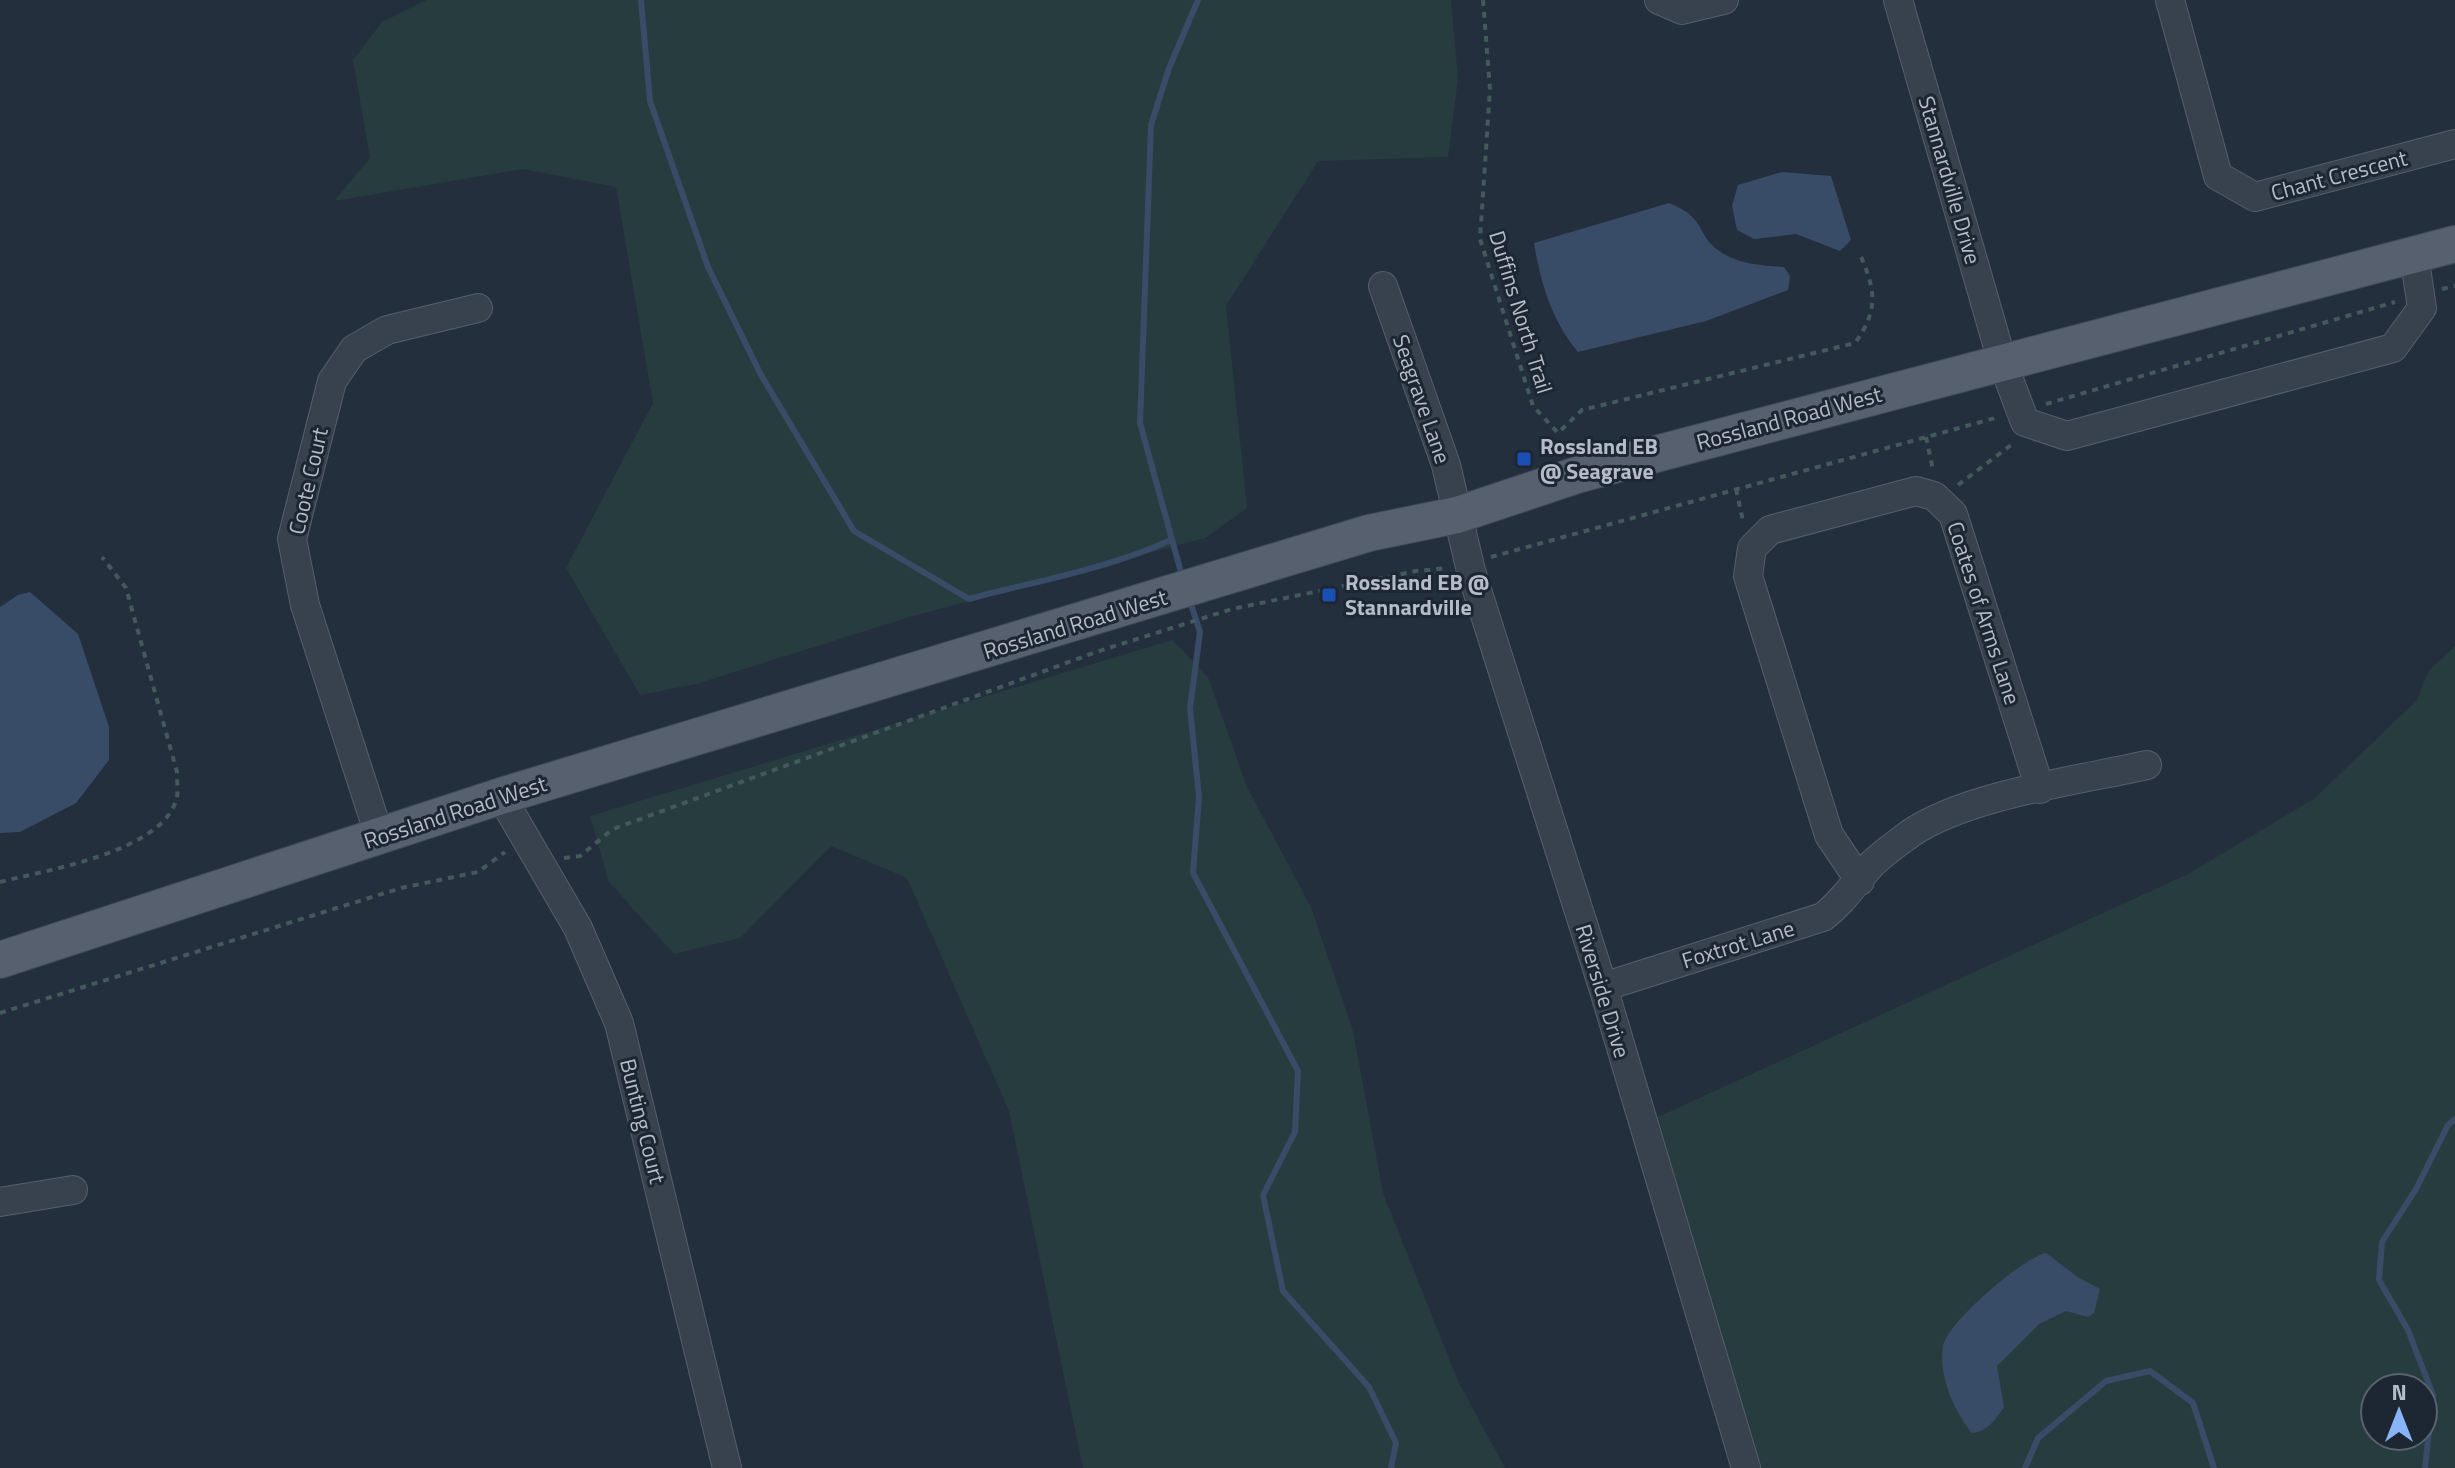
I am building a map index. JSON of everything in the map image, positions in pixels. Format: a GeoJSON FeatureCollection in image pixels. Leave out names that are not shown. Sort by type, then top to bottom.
{"type":"FeatureCollection","features":[{"type":"Feature","properties":{"kind":"main road","name":"Rossland Road West"},"geometry":{"type":"LineString","coordinates":[[0,960],[501,796],[1112,613],[1222,596],[1369,533],[1457,515],[1580,474],[2455,244]]}},
{"type":"Feature","properties":{"kind":"street"},"geometry":{"type":"LineString","coordinates":[[1659,0],[1682,10],[1724,0]]}},
{"type":"Feature","properties":{"kind":"street","name":"Stannardville Drive"},"geometry":{"type":"LineString","coordinates":[[1898,0],[2002,361]]}},
{"type":"Feature","properties":{"kind":"street","name":"Chant Crescent"},"geometry":{"type":"LineString","coordinates":[[2170,0],[2218,176],[2255,197],[2455,144]]}},
{"type":"Feature","properties":{"kind":"street"},"geometry":{"type":"LineString","coordinates":[[2002,361],[2027,419],[2067,436],[2393,348],[2422,308],[2414,255]]}},
{"type":"Feature","properties":{"kind":"street","name":"Seagrave Lane"},"geometry":{"type":"LineString","coordinates":[[1383,286],[1446,465],[1457,515]]}},
{"type":"Feature","properties":{"kind":"street","name":"Coote Court"},"geometry":{"type":"LineString","coordinates":[[379,835],[305,605],[292,539],[332,381],[354,349],[387,330],[478,308]]}},
{"type":"Feature","properties":{"kind":"street","name":"Coates of Arms Lane"},"geometry":{"type":"LineString","coordinates":[[1860,881],[1829,835],[1748,576],[1752,548],[1770,530],[1916,491],[1939,499],[1953,514],[2040,789]]}},
{"type":"Feature","properties":{"kind":"street","name":"Riverside Drive"},"geometry":{"type":"LineString","coordinates":[[1457,515],[1469,564],[1603,987],[1746,1468]]}},
{"type":"Feature","properties":{"kind":"street"},"geometry":{"type":"LineString","coordinates":[[1860,881],[1872,864],[1913,832],[1955,813],[2040,789],[2147,765]]}},
{"type":"Feature","properties":{"kind":"street","name":"Bunting Court"},"geometry":{"type":"LineString","coordinates":[[501,796],[578,928],[619,1023],[727,1468]]}},
{"type":"Feature","properties":{"kind":"street","name":"Foxtrot Lane"},"geometry":{"type":"LineString","coordinates":[[1603,987],[1823,917],[1845,901],[1860,881]]}},
{"type":"Feature","properties":{"kind":"street"},"geometry":{"type":"LineString","coordinates":[[0,1202],[73,1190]]}},
{"type":"Feature","properties":{"kind":"path","name":"Duffins North Trail"},"geometry":{"type":"LineString","coordinates":[[1483,0],[1490,89],[1480,239],[1533,406],[1558,433],[1582,410],[1855,343],[1864,330],[1874,297],[1874,287],[1859,252]]}},
{"type":"Feature","properties":{"kind":"path"},"geometry":{"type":"LineString","coordinates":[[1099,651],[1222,596],[1469,564],[2027,419],[2455,286]]}},
{"type":"Feature","properties":{"kind":"path"},"geometry":{"type":"LineString","coordinates":[[1939,499],[2027,419]]}},
{"type":"Feature","properties":{"kind":"path"},"geometry":{"type":"LineString","coordinates":[[0,882],[95,858],[141,839],[163,819],[177,799],[177,772],[126,588],[102,557]]}},
{"type":"Feature","properties":{"kind":"green space"},"geometry":{"type":"Polygon","coordinates":[[[427,0],[1451,0],[1458,78],[1448,157],[1318,161],[1226,306],[1247,508],[1205,538],[913,616],[696,684],[640,695],[566,568],[653,403],[616,187],[523,169],[334,201],[370,158],[353,60],[382,22],[427,0]]]}},
{"type":"Feature","properties":{"kind":"green space"},"geometry":{"type":"Polygon","coordinates":[[[1172,640],[1208,677],[1247,787],[1311,907],[1353,1031],[1383,1193],[1458,1381],[1505,1468],[1083,1468],[1009,1111],[907,878],[831,846],[740,938],[674,954],[609,882],[590,816],[1172,640]]]}},
{"type":"Feature","properties":{"kind":"green space"},"geometry":{"type":"Polygon","coordinates":[[[2455,646],[2455,1468],[1760,1468],[1647,1122],[2188,874],[2315,798],[2417,700],[2428,672],[2455,646]]]}},
{"type":"Feature","properties":{"kind":"water"},"geometry":{"type":"Polygon","coordinates":[[[1782,172],[1831,176],[1851,240],[1840,251],[1796,234],[1754,239],[1737,230],[1732,206],[1738,185],[1782,172]]]}},
{"type":"Feature","properties":{"kind":"water"},"geometry":{"type":"Polygon","coordinates":[[[1669,203],[1689,214],[1711,244],[1725,255],[1750,263],[1784,267],[1790,276],[1788,290],[1706,321],[1578,352],[1548,300],[1534,243],[1669,203]]]}},
{"type":"Feature","properties":{"kind":"water"},"geometry":{"type":"Polygon","coordinates":[[[30,592],[78,634],[109,727],[109,760],[76,803],[20,832],[0,833],[0,607],[18,595],[30,592]]]}},
{"type":"Feature","properties":{"kind":"water"},"geometry":{"type":"Polygon","coordinates":[[[2046,1253],[2079,1278],[2100,1289],[2094,1313],[2088,1317],[2066,1311],[2039,1324],[1997,1366],[2004,1407],[1987,1427],[1972,1433],[1959,1414],[1945,1380],[1943,1346],[1957,1322],[1987,1293],[2020,1266],[2046,1253]]]}},
{"type":"Feature","properties":{"kind":"waterway"},"geometry":{"type":"LineString","coordinates":[[641,0],[650,101],[708,267],[761,375],[854,531],[969,599],[1097,567],[1171,540]]}},
{"type":"Feature","properties":{"kind":"waterway"},"geometry":{"type":"LineString","coordinates":[[1182,576],[1140,423],[1151,125],[1169,68],[1198,0]]}},
{"type":"Feature","properties":{"kind":"waterway"},"geometry":{"type":"LineString","coordinates":[[1189,598],[1200,632],[1190,708],[1199,797],[1193,873],[1298,1071],[1295,1132],[1263,1195],[1283,1291],[1369,1387],[1396,1443],[1391,1468]]}},
{"type":"Feature","properties":{"kind":"waterway"},"geometry":{"type":"LineString","coordinates":[[2425,1468],[2433,1395],[2408,1330],[2379,1280],[2382,1242],[2416,1189],[2448,1125],[2455,1119]]}},
{"type":"Feature","properties":{"kind":"waterway"},"geometry":{"type":"LineString","coordinates":[[2025,1468],[2038,1438],[2106,1381],[2150,1371],[2193,1403],[2214,1468]]}},
{"type":"Feature","properties":{"kind":"place","name":"Rossland EB @ Seagrave"},"geometry":{"type":"Point","coordinates":[1524,459]}},
{"type":"Feature","properties":{"kind":"place","name":"Rossland EB @ Stannardville"},"geometry":{"type":"Point","coordinates":[1329,595]}}]}
